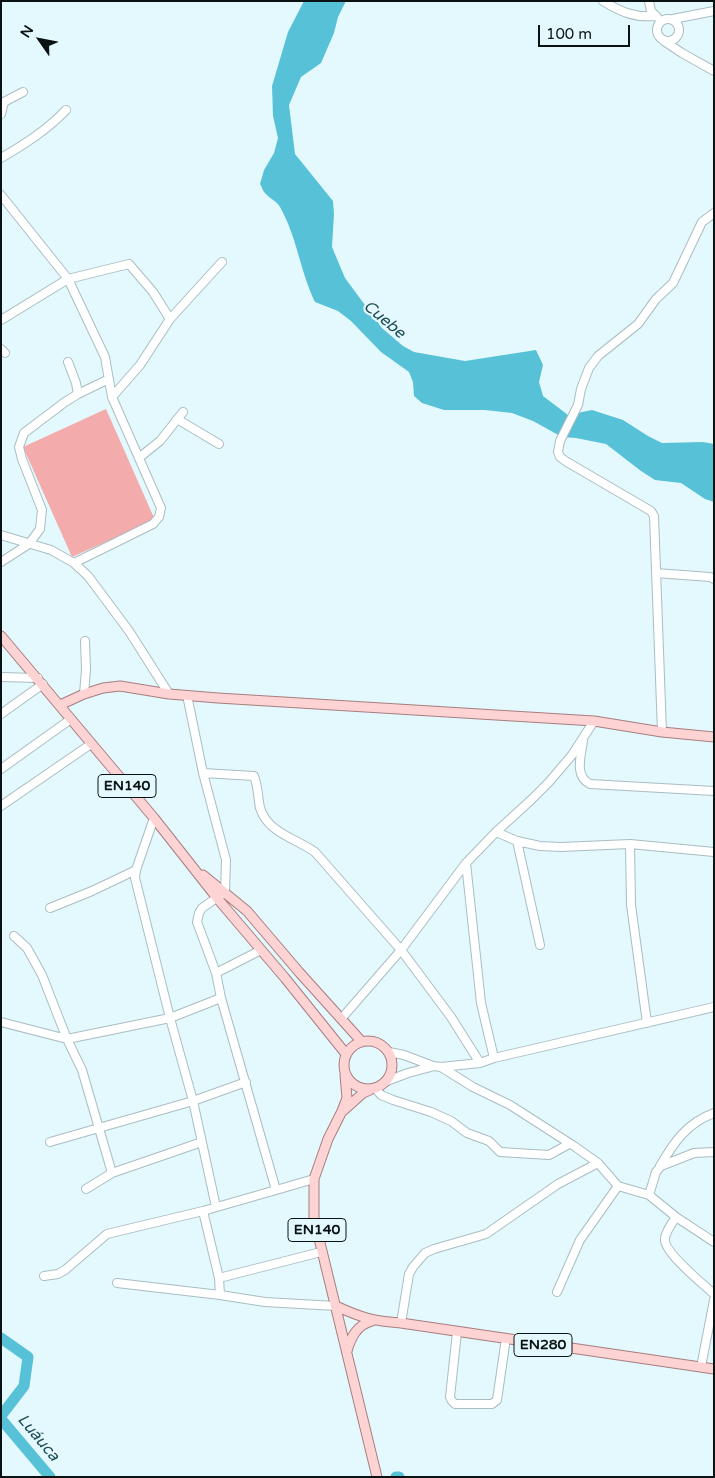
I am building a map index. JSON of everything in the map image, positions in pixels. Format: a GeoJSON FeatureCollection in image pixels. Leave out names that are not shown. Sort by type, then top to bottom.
{"type":"FeatureCollection","features":[{"type":"Feature","properties":{"kind":"main road","name":"EN140"},"geometry":{"type":"LineString","coordinates":[[1,636],[41,681],[346,1054],[344,1068],[346,1098],[342,1111],[328,1139],[314,1179],[314,1218],[376,1473]]}},
{"type":"Feature","properties":{"kind":"main road"},"geometry":{"type":"LineString","coordinates":[[60,706],[84,694],[103,688],[120,686],[169,694],[594,721],[662,732],[714,737]]}},
{"type":"Feature","properties":{"kind":"main road","name":"EN140"},"geometry":{"type":"LineString","coordinates":[[193,867],[248,912],[362,1042]]}},
{"type":"Feature","properties":{"kind":"main road"},"geometry":{"type":"LineString","coordinates":[[346,1054],[350,1048],[362,1042],[377,1042],[389,1052],[392,1059],[392,1067],[387,1081]]}},
{"type":"Feature","properties":{"kind":"main road"},"geometry":{"type":"LineString","coordinates":[[345,1075],[351,1084],[360,1089],[373,1089]]}},
{"type":"Feature","properties":{"kind":"main road","name":"EN140"},"geometry":{"type":"LineString","coordinates":[[342,1111],[363,1093],[387,1081]]}},
{"type":"Feature","properties":{"kind":"main road","name":"EN280"},"geometry":{"type":"LineString","coordinates":[[336,1306],[373,1321],[506,1338],[714,1369]]}},
{"type":"Feature","properties":{"kind":"main road"},"geometry":{"type":"LineString","coordinates":[[346,1351],[350,1339],[355,1332],[365,1323],[373,1321]]}},
{"type":"Feature","properties":{"kind":"street"},"geometry":{"type":"LineString","coordinates":[[604,1],[618,10],[633,16],[658,20],[673,20],[714,11]]}},
{"type":"Feature","properties":{"kind":"street"},"geometry":{"type":"LineString","coordinates":[[649,1],[650,11],[658,20],[657,34],[682,53],[714,71]]}},
{"type":"Feature","properties":{"kind":"street"},"geometry":{"type":"LineString","coordinates":[[664,41],[670,41],[679,33],[690,15]]}},
{"type":"Feature","properties":{"kind":"street"},"geometry":{"type":"LineString","coordinates":[[673,20],[678,24],[682,53]]}},
{"type":"Feature","properties":{"kind":"street"},"geometry":{"type":"LineString","coordinates":[[1,114],[3,102],[24,92]]}},
{"type":"Feature","properties":{"kind":"street"},"geometry":{"type":"LineString","coordinates":[[1,158],[53,123],[66,110]]}},
{"type":"Feature","properties":{"kind":"street"},"geometry":{"type":"LineString","coordinates":[[1,194],[68,279],[105,356],[112,397],[161,508],[159,518],[153,524],[74,563]]}},
{"type":"Feature","properties":{"kind":"street"},"geometry":{"type":"LineString","coordinates":[[662,732],[654,516],[651,511],[560,457],[558,452],[560,441],[578,405],[581,388],[589,368],[598,356],[638,324],[656,299],[673,283],[702,222],[714,213]]}},
{"type":"Feature","properties":{"kind":"street"},"geometry":{"type":"LineString","coordinates":[[112,397],[140,365],[170,319],[222,262]]}},
{"type":"Feature","properties":{"kind":"street"},"geometry":{"type":"LineString","coordinates":[[1,320],[68,279],[129,264],[153,292],[170,319]]}},
{"type":"Feature","properties":{"kind":"street"},"geometry":{"type":"LineString","coordinates":[[68,362],[78,394]]}},
{"type":"Feature","properties":{"kind":"street"},"geometry":{"type":"LineString","coordinates":[[1,562],[29,544],[40,529],[42,510],[19,447],[24,433],[64,402],[109,379]]}},
{"type":"Feature","properties":{"kind":"street"},"geometry":{"type":"LineString","coordinates":[[140,457],[160,441],[184,412]]}},
{"type":"Feature","properties":{"kind":"street"},"geometry":{"type":"LineString","coordinates":[[178,419],[218,444]]}},
{"type":"Feature","properties":{"kind":"street"},"geometry":{"type":"LineString","coordinates":[[1,535],[51,550],[74,563],[88,576],[123,624],[169,694]]}},
{"type":"Feature","properties":{"kind":"street"},"geometry":{"type":"LineString","coordinates":[[656,573],[710,577],[714,579]]}},
{"type":"Feature","properties":{"kind":"street"},"geometry":{"type":"LineString","coordinates":[[84,694],[86,670],[85,641]]}},
{"type":"Feature","properties":{"kind":"street"},"geometry":{"type":"LineString","coordinates":[[1,677],[41,681]]}},
{"type":"Feature","properties":{"kind":"street"},"geometry":{"type":"LineString","coordinates":[[1,714],[41,681]]}},
{"type":"Feature","properties":{"kind":"street"},"geometry":{"type":"LineString","coordinates":[[187,695],[203,772],[226,860],[225,892],[202,908],[197,922],[216,973],[221,998],[276,1190]]}},
{"type":"Feature","properties":{"kind":"street"},"geometry":{"type":"LineString","coordinates":[[1,769],[71,719]]}},
{"type":"Feature","properties":{"kind":"street"},"geometry":{"type":"LineString","coordinates":[[342,1018],[401,950],[466,864],[496,832],[531,800],[572,755],[594,721]]}},
{"type":"Feature","properties":{"kind":"street"},"geometry":{"type":"LineString","coordinates":[[583,739],[580,772],[584,781],[590,784],[714,791]]}},
{"type":"Feature","properties":{"kind":"street"},"geometry":{"type":"LineString","coordinates":[[1,806],[91,744]]}},
{"type":"Feature","properties":{"kind":"street"},"geometry":{"type":"LineString","coordinates":[[203,772],[254,776],[260,807],[265,820],[296,842],[315,852],[401,950],[451,1017],[480,1063]]}},
{"type":"Feature","properties":{"kind":"street"},"geometry":{"type":"LineString","coordinates":[[154,818],[135,878],[170,1018],[194,1101],[216,1207]]}},
{"type":"Feature","properties":{"kind":"street"},"geometry":{"type":"LineString","coordinates":[[496,832],[517,841],[540,846],[630,844],[714,852]]}},
{"type":"Feature","properties":{"kind":"street"},"geometry":{"type":"LineString","coordinates":[[517,841],[540,945]]}},
{"type":"Feature","properties":{"kind":"street"},"geometry":{"type":"LineString","coordinates":[[630,844],[631,904],[648,1023]]}},
{"type":"Feature","properties":{"kind":"street"},"geometry":{"type":"LineString","coordinates":[[466,864],[481,1002],[494,1058]]}},
{"type":"Feature","properties":{"kind":"street"},"geometry":{"type":"LineString","coordinates":[[50,908],[136,870]]}},
{"type":"Feature","properties":{"kind":"street"},"geometry":{"type":"LineString","coordinates":[[14,936],[26,948],[42,974],[66,1039],[82,1070],[112,1174]]}},
{"type":"Feature","properties":{"kind":"street"},"geometry":{"type":"LineString","coordinates":[[216,973],[261,950]]}},
{"type":"Feature","properties":{"kind":"street"},"geometry":{"type":"LineString","coordinates":[[1,1022],[66,1039],[170,1018],[221,998]]}},
{"type":"Feature","properties":{"kind":"street"},"geometry":{"type":"LineString","coordinates":[[387,1081],[408,1073],[437,1067],[480,1063],[494,1058],[714,1007]]}},
{"type":"Feature","properties":{"kind":"street"},"geometry":{"type":"LineString","coordinates":[[389,1052],[404,1055],[437,1067],[510,1105],[598,1163],[618,1186],[649,1195],[676,1217],[714,1242]]}},
{"type":"Feature","properties":{"kind":"street"},"geometry":{"type":"LineString","coordinates":[[50,1142],[194,1101],[246,1082]]}},
{"type":"Feature","properties":{"kind":"street"},"geometry":{"type":"LineString","coordinates":[[373,1089],[393,1100],[431,1112],[451,1121],[467,1133],[488,1141],[500,1152],[549,1155],[569,1144]]}},
{"type":"Feature","properties":{"kind":"street"},"geometry":{"type":"LineString","coordinates":[[649,1195],[658,1168],[670,1148],[689,1126],[701,1118],[714,1113]]}},
{"type":"Feature","properties":{"kind":"street"},"geometry":{"type":"LineString","coordinates":[[86,1189],[112,1174],[202,1142]]}},
{"type":"Feature","properties":{"kind":"street"},"geometry":{"type":"LineString","coordinates":[[658,1168],[694,1153],[714,1152]]}},
{"type":"Feature","properties":{"kind":"street"},"geometry":{"type":"LineString","coordinates":[[401,1324],[409,1274],[425,1254],[434,1249],[486,1234],[558,1184],[598,1163]]}},
{"type":"Feature","properties":{"kind":"street"},"geometry":{"type":"LineString","coordinates":[[44,1276],[58,1274],[65,1270],[107,1234],[203,1211],[314,1179]]}},
{"type":"Feature","properties":{"kind":"street"},"geometry":{"type":"LineString","coordinates":[[556,1292],[580,1240],[618,1186]]}},
{"type":"Feature","properties":{"kind":"street"},"geometry":{"type":"LineString","coordinates":[[203,1211],[219,1278],[220,1295]]}},
{"type":"Feature","properties":{"kind":"street"},"geometry":{"type":"LineString","coordinates":[[676,1217],[665,1237],[665,1245],[714,1294]]}},
{"type":"Feature","properties":{"kind":"street"},"geometry":{"type":"LineString","coordinates":[[219,1278],[321,1252]]}},
{"type":"Feature","properties":{"kind":"street"},"geometry":{"type":"LineString","coordinates":[[117,1283],[265,1302],[336,1306]]}},
{"type":"Feature","properties":{"kind":"street"},"geometry":{"type":"LineString","coordinates":[[702,1367],[714,1300]]}},
{"type":"Feature","properties":{"kind":"street"},"geometry":{"type":"LineString","coordinates":[[458,1332],[450,1397],[455,1404],[492,1404],[497,1400],[506,1338]]}},
{"type":"Feature","properties":{"kind":"shaded area"},"geometry":{"type":"Polygon","coordinates":[[[106,409],[155,520],[72,557],[23,447],[106,409]]]}},
{"type":"Feature","properties":{"kind":"water"},"geometry":{"type":"Polygon","coordinates":[[[304,1],[346,1],[321,63],[301,77],[289,105],[295,154],[333,201],[332,247],[345,278],[382,328],[403,346],[414,352],[465,361],[536,350],[543,365],[539,382],[543,396],[568,415],[592,410],[623,420],[662,443],[703,442],[714,444],[714,502],[705,499],[681,483],[655,480],[606,444],[562,437],[533,421],[512,413],[485,410],[444,410],[422,403],[414,396],[413,382],[409,372],[381,352],[351,321],[338,311],[315,302],[286,218],[279,205],[265,193],[260,184],[264,170],[274,153],[278,138],[273,116],[272,86],[288,32],[304,1]]]}},
{"type":"Feature","properties":{"kind":"waterway","name":"Luáuca"},"geometry":{"type":"LineString","coordinates":[[1,1338],[28,1357],[24,1386],[1,1416]]}},
{"type":"Feature","properties":{"kind":"waterway","name":"Luáuca"},"geometry":{"type":"LineString","coordinates":[[1,1419],[50,1477]]}},
{"type":"Feature","properties":{"kind":"water label","name":"Cuebe"},"geometry":{"type":"Point","coordinates":[384,320]}}]}
